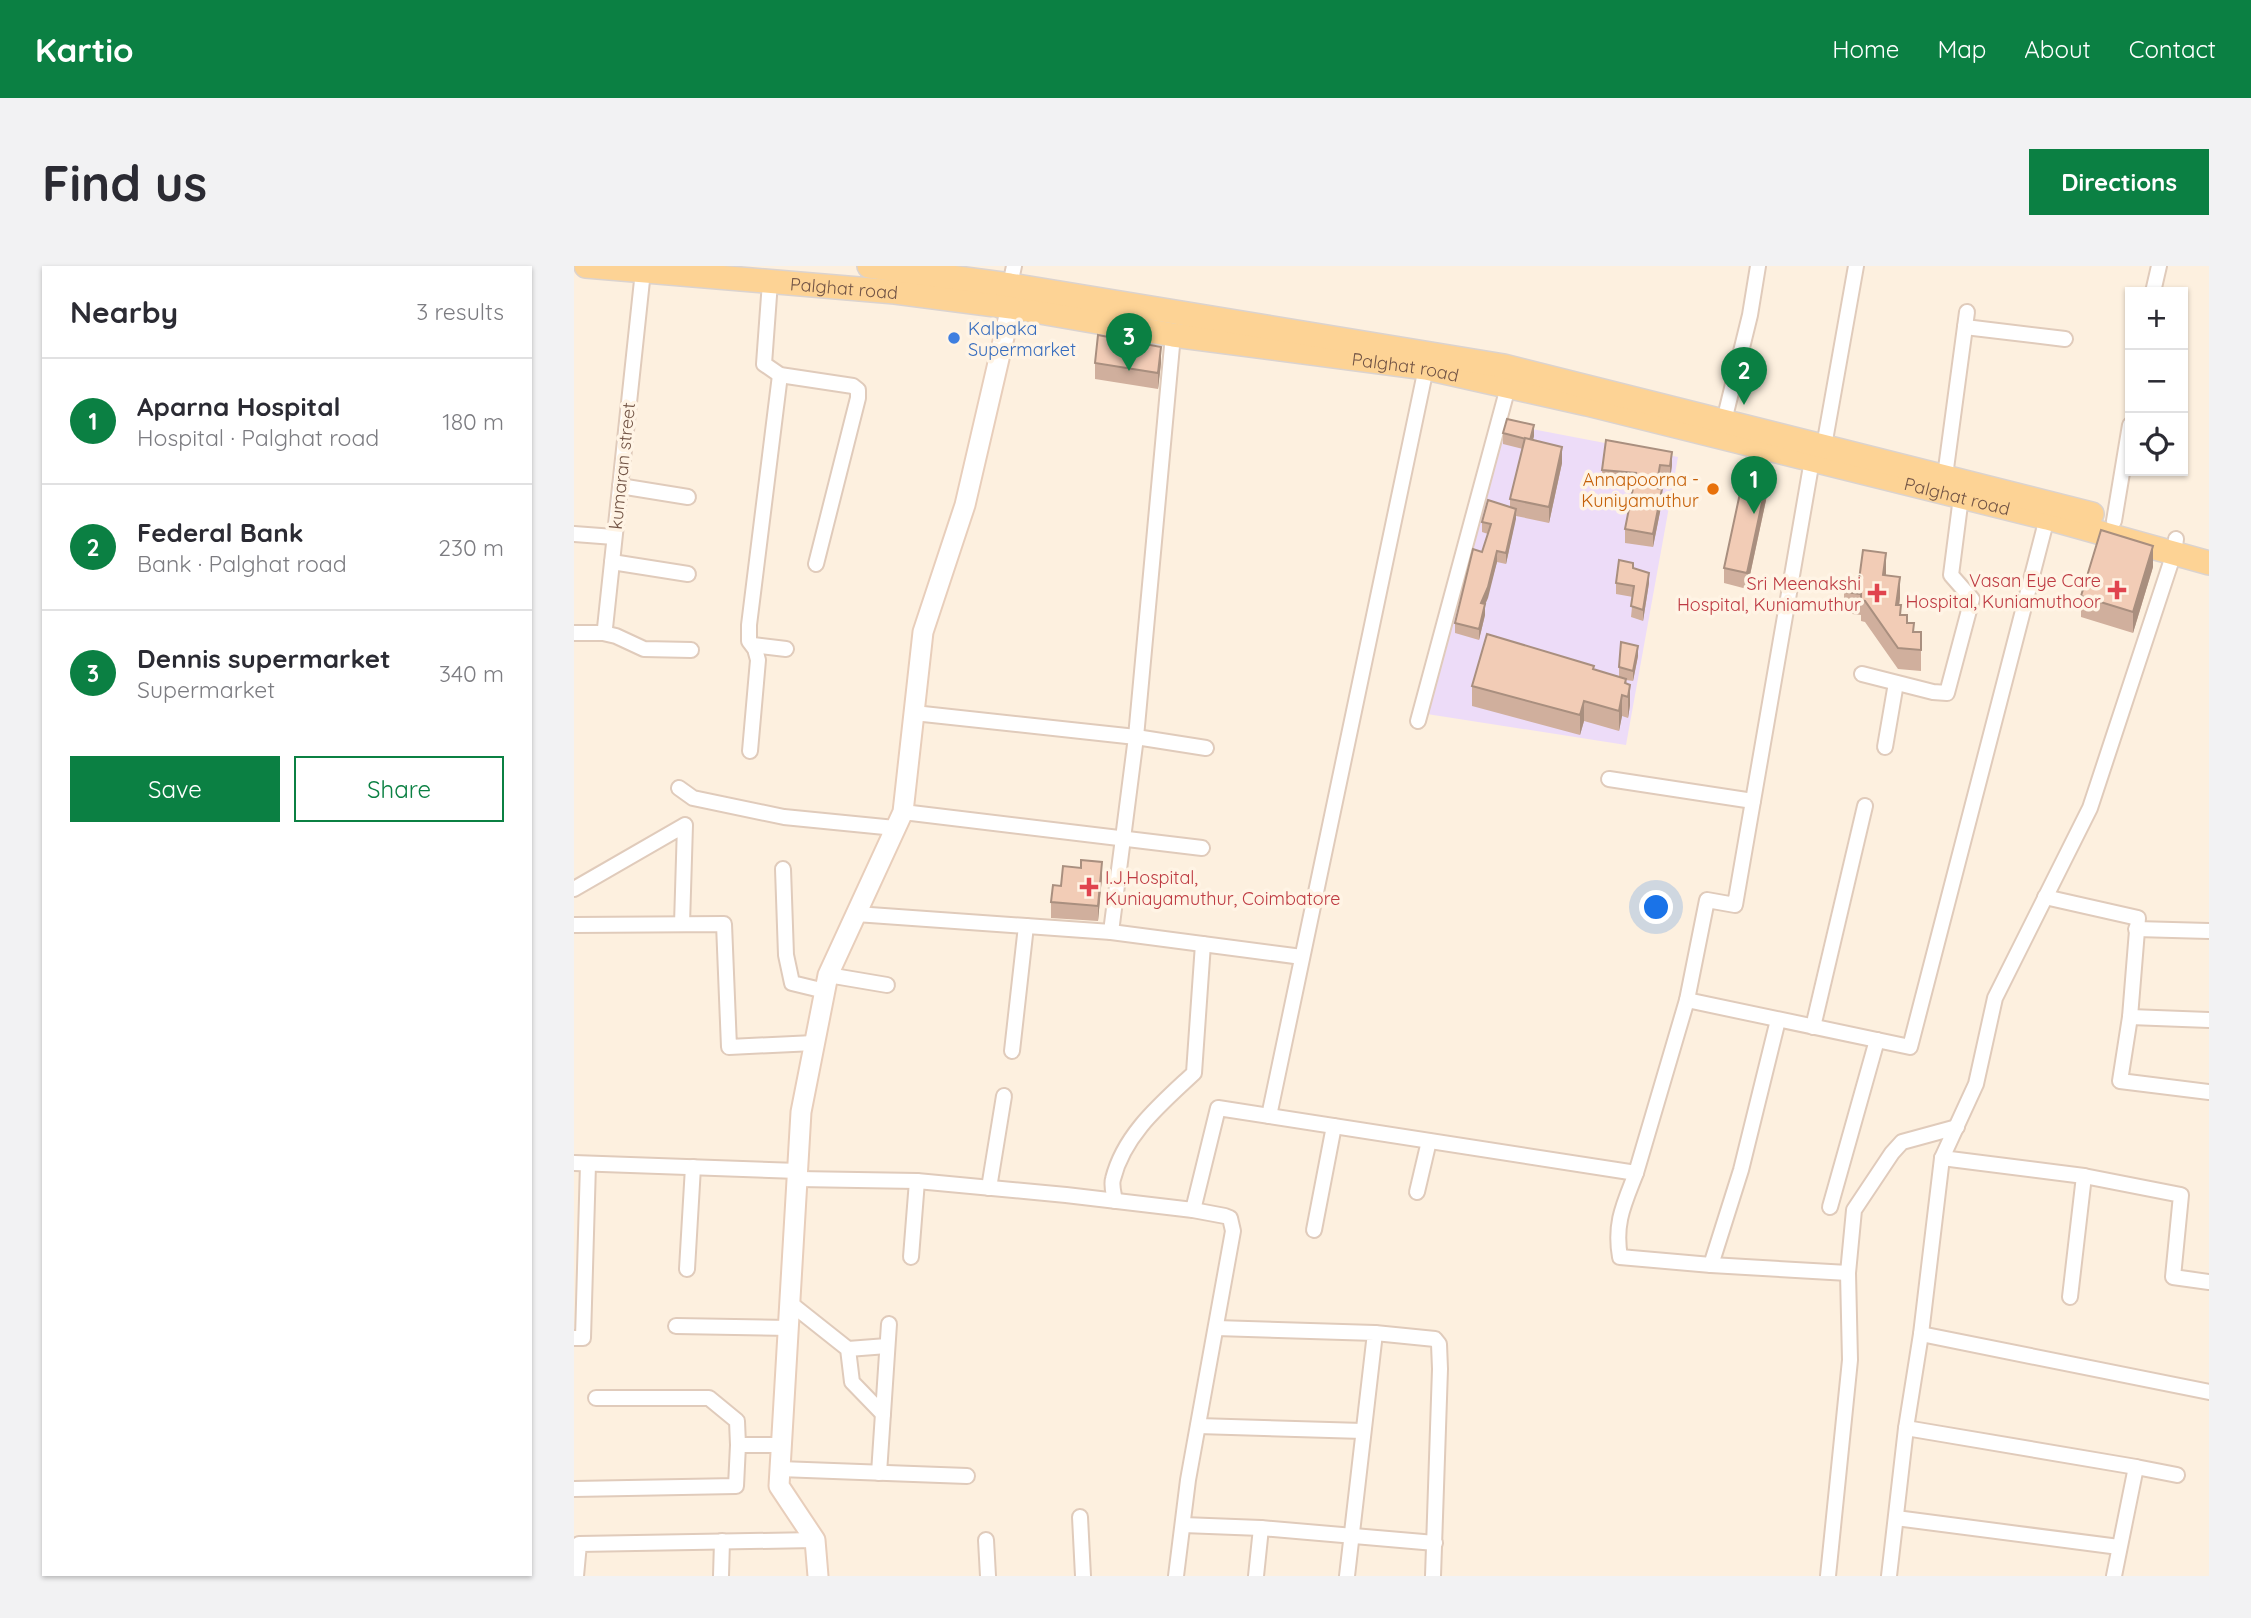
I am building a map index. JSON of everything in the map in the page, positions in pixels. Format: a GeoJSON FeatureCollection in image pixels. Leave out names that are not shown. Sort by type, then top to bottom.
{"type":"FeatureCollection","features":[{"type":"Feature","properties":{"kind":"main road","name":"Palghat road"},"geometry":{"type":"LineString","coordinates":[[586,266],[895,292],[1012,286],[1173,335],[1426,368],[1722,429]]}},
{"type":"Feature","properties":{"kind":"main road","name":"Palghat road"},"geometry":{"type":"LineString","coordinates":[[869,266],[912,269],[1504,366],[1722,429],[1818,453],[1961,497],[2176,546],[2209,547]]}},
{"type":"Feature","properties":{"kind":"main road","name":"Palghat road"},"geometry":{"type":"LineString","coordinates":[[1818,453],[1945,476],[2114,520],[2209,563]]}},
{"type":"Feature","properties":{"kind":"street"},"geometry":{"type":"LineString","coordinates":[[1722,429],[1742,350],[1758,266]]}},
{"type":"Feature","properties":{"kind":"street"},"geometry":{"type":"LineString","coordinates":[[1848,1273],[1620,1257],[1617,1238],[1619,1215],[1636,1173],[1687,1000],[1707,900],[1735,905],[1818,453],[1856,266]]}},
{"type":"Feature","properties":{"kind":"street"},"geometry":{"type":"LineString","coordinates":[[2153,287],[2159,266]]}},
{"type":"Feature","properties":{"kind":"street","name":"kumaran street"},"geometry":{"type":"LineString","coordinates":[[603,632],[643,271]]}},
{"type":"Feature","properties":{"kind":"street"},"geometry":{"type":"LineString","coordinates":[[770,282],[764,363],[780,375],[853,386],[858,390],[816,564]]}},
{"type":"Feature","properties":{"kind":"street"},"geometry":{"type":"LineString","coordinates":[[818,1576],[815,1540],[779,1486],[801,1112],[827,983],[899,820],[923,632],[965,505],[1012,286]]}},
{"type":"Feature","properties":{"kind":"street"},"geometry":{"type":"LineString","coordinates":[[1945,476],[1966,319],[2065,339]]}},
{"type":"Feature","properties":{"kind":"street"},"geometry":{"type":"LineString","coordinates":[[1111,932],[1136,737],[1173,335]]}},
{"type":"Feature","properties":{"kind":"street"},"geometry":{"type":"LineString","coordinates":[[1269,1116],[1426,368]]}},
{"type":"Feature","properties":{"kind":"street"},"geometry":{"type":"LineString","coordinates":[[750,751],[758,660],[750,641],[749,625],[780,375]]}},
{"type":"Feature","properties":{"kind":"street"},"geometry":{"type":"LineString","coordinates":[[1418,721],[1508,387]]}},
{"type":"Feature","properties":{"kind":"street"},"geometry":{"type":"LineString","coordinates":[[2114,520],[2125,455]]}},
{"type":"Feature","properties":{"kind":"street"},"geometry":{"type":"LineString","coordinates":[[620,486],[688,496]]}},
{"type":"Feature","properties":{"kind":"street"},"geometry":{"type":"LineString","coordinates":[[1862,674],[1947,693],[1972,599],[1951,575],[1961,497]]}},
{"type":"Feature","properties":{"kind":"street"},"geometry":{"type":"LineString","coordinates":[[1687,1000],[1910,1047],[2047,518]]}},
{"type":"Feature","properties":{"kind":"street"},"geometry":{"type":"LineString","coordinates":[[574,534],[614,537]]}},
{"type":"Feature","properties":{"kind":"street"},"geometry":{"type":"LineString","coordinates":[[1889,1576],[1942,1158],[1976,1084],[1995,998],[2090,808],[2176,546]]}},
{"type":"Feature","properties":{"kind":"street"},"geometry":{"type":"LineString","coordinates":[[612,562],[688,574]]}},
{"type":"Feature","properties":{"kind":"street"},"geometry":{"type":"LineString","coordinates":[[574,633],[603,632],[644,649],[691,650]]}},
{"type":"Feature","properties":{"kind":"street"},"geometry":{"type":"LineString","coordinates":[[753,645],[786,649]]}},
{"type":"Feature","properties":{"kind":"street"},"geometry":{"type":"LineString","coordinates":[[1885,747],[1896,683]]}},
{"type":"Feature","properties":{"kind":"street"},"geometry":{"type":"LineString","coordinates":[[914,713],[1136,737],[1206,748]]}},
{"type":"Feature","properties":{"kind":"street"},"geometry":{"type":"LineString","coordinates":[[1609,779],[1753,801]]}},
{"type":"Feature","properties":{"kind":"street"},"geometry":{"type":"LineString","coordinates":[[679,788],[693,798],[783,817],[899,820],[1123,838],[1202,848]]}},
{"type":"Feature","properties":{"kind":"street"},"geometry":{"type":"LineString","coordinates":[[1813,1027],[1865,806]]}},
{"type":"Feature","properties":{"kind":"street"},"geometry":{"type":"LineString","coordinates":[[574,889],[685,825],[682,924]]}},
{"type":"Feature","properties":{"kind":"street"},"geometry":{"type":"LineString","coordinates":[[783,869],[786,955],[792,983],[887,985]]}},
{"type":"Feature","properties":{"kind":"street"},"geometry":{"type":"LineString","coordinates":[[2045,897],[2138,918],[2130,1017],[2120,1081],[2209,1092]]}},
{"type":"Feature","properties":{"kind":"street"},"geometry":{"type":"LineString","coordinates":[[856,914],[1111,932],[1302,957]]}},
{"type":"Feature","properties":{"kind":"street"},"geometry":{"type":"LineString","coordinates":[[574,925],[724,924],[729,1047],[814,1043]]}},
{"type":"Feature","properties":{"kind":"street"},"geometry":{"type":"LineString","coordinates":[[1012,1051],[1026,926]]}},
{"type":"Feature","properties":{"kind":"street"},"geometry":{"type":"LineString","coordinates":[[2136,929],[2209,931]]}},
{"type":"Feature","properties":{"kind":"street"},"geometry":{"type":"LineString","coordinates":[[1115,1201],[1112,1182],[1122,1157],[1144,1119],[1194,1073],[1203,944]]}},
{"type":"Feature","properties":{"kind":"street"},"geometry":{"type":"LineString","coordinates":[[2130,1017],[2209,1020]]}},
{"type":"Feature","properties":{"kind":"street"},"geometry":{"type":"LineString","coordinates":[[1711,1265],[1741,1170],[1778,1020]]}},
{"type":"Feature","properties":{"kind":"street"},"geometry":{"type":"LineString","coordinates":[[1830,1207],[1877,1040]]}},
{"type":"Feature","properties":{"kind":"street"},"geometry":{"type":"LineString","coordinates":[[989,1188],[1004,1096]]}},
{"type":"Feature","properties":{"kind":"street"},"geometry":{"type":"LineString","coordinates":[[1193,1210],[1218,1108],[1636,1173]]}},
{"type":"Feature","properties":{"kind":"street"},"geometry":{"type":"LineString","coordinates":[[1314,1230],[1334,1126]]}},
{"type":"Feature","properties":{"kind":"street"},"geometry":{"type":"LineString","coordinates":[[1828,1576],[1850,1360],[1848,1273],[1854,1210],[1902,1142],[1956,1127]]}},
{"type":"Feature","properties":{"kind":"street"},"geometry":{"type":"LineString","coordinates":[[1417,1192],[1429,1141]]}},
{"type":"Feature","properties":{"kind":"street"},"geometry":{"type":"LineString","coordinates":[[1942,1158],[2084,1176],[2181,1195],[2173,1276],[2209,1282]]}},
{"type":"Feature","properties":{"kind":"street"},"geometry":{"type":"LineString","coordinates":[[574,1338],[583,1338],[579,1271],[581,1163],[917,1181],[1115,1201],[1225,1216],[1232,1223],[1233,1231],[1188,1480],[1176,1576]]}},
{"type":"Feature","properties":{"kind":"street"},"geometry":{"type":"LineString","coordinates":[[687,1269],[693,1167]]}},
{"type":"Feature","properties":{"kind":"street"},"geometry":{"type":"LineString","coordinates":[[2070,1297],[2084,1176]]}},
{"type":"Feature","properties":{"kind":"street"},"geometry":{"type":"LineString","coordinates":[[911,1257],[917,1181]]}},
{"type":"Feature","properties":{"kind":"street"},"geometry":{"type":"LineString","coordinates":[[790,1303],[848,1349],[887,1346]]}},
{"type":"Feature","properties":{"kind":"street"},"geometry":{"type":"LineString","coordinates":[[879,1473],[889,1324]]}},
{"type":"Feature","properties":{"kind":"street"},"geometry":{"type":"LineString","coordinates":[[676,1326],[789,1328]]}},
{"type":"Feature","properties":{"kind":"street"},"geometry":{"type":"LineString","coordinates":[[1216,1328],[1375,1333],[1435,1339],[1438,1344],[1440,1369],[1433,1576]]}},
{"type":"Feature","properties":{"kind":"street"},"geometry":{"type":"LineString","coordinates":[[1347,1576],[1375,1333]]}},
{"type":"Feature","properties":{"kind":"street"},"geometry":{"type":"LineString","coordinates":[[1921,1334],[2209,1392]]}},
{"type":"Feature","properties":{"kind":"street"},"geometry":{"type":"LineString","coordinates":[[848,1349],[852,1382],[883,1414]]}},
{"type":"Feature","properties":{"kind":"street"},"geometry":{"type":"LineString","coordinates":[[574,1489],[736,1486],[737,1421],[709,1398],[596,1398]]}},
{"type":"Feature","properties":{"kind":"street"},"geometry":{"type":"LineString","coordinates":[[1198,1426],[1363,1431]]}},
{"type":"Feature","properties":{"kind":"street"},"geometry":{"type":"LineString","coordinates":[[1906,1428],[2177,1475]]}},
{"type":"Feature","properties":{"kind":"street"},"geometry":{"type":"LineString","coordinates":[[738,1445],[782,1444]]}},
{"type":"Feature","properties":{"kind":"street"},"geometry":{"type":"LineString","coordinates":[[2114,1576],[2136,1467]]}},
{"type":"Feature","properties":{"kind":"street"},"geometry":{"type":"LineString","coordinates":[[780,1469],[967,1476]]}},
{"type":"Feature","properties":{"kind":"street"},"geometry":{"type":"LineString","coordinates":[[1080,1517],[1083,1576]]}},
{"type":"Feature","properties":{"kind":"street"},"geometry":{"type":"LineString","coordinates":[[1896,1518],[2119,1547]]}},
{"type":"Feature","properties":{"kind":"street"},"geometry":{"type":"LineString","coordinates":[[1183,1525],[1261,1528],[1435,1543]]}},
{"type":"Feature","properties":{"kind":"street"},"geometry":{"type":"LineString","coordinates":[[1256,1576],[1261,1528]]}},
{"type":"Feature","properties":{"kind":"street"},"geometry":{"type":"LineString","coordinates":[[576,1576],[577,1544],[815,1540]]}},
{"type":"Feature","properties":{"kind":"street"},"geometry":{"type":"LineString","coordinates":[[986,1540],[988,1576]]}},
{"type":"Feature","properties":{"kind":"street"},"geometry":{"type":"LineString","coordinates":[[721,1576],[722,1541]]}},
{"type":"Feature","properties":{"kind":"shaded area"},"geometry":{"type":"Polygon","coordinates":[[[1506,424],[1678,457],[1626,745],[1427,714],[1506,424]]]}},
{"type":"Feature","properties":{"kind":"building"},"geometry":{"type":"Polygon","coordinates":[[[1098,335],[1161,347],[1158,373],[1095,363],[1098,335]]]}},
{"type":"Feature","properties":{"kind":"building"},"geometry":{"type":"Polygon","coordinates":[[[1507,419],[1534,425],[1530,440],[1503,433],[1507,419]]]}},
{"type":"Feature","properties":{"kind":"building"},"geometry":{"type":"Polygon","coordinates":[[[1525,438],[1562,447],[1549,507],[1510,499],[1525,438]]]}},
{"type":"Feature","properties":{"kind":"building"},"geometry":{"type":"Polygon","coordinates":[[[1606,440],[1672,452],[1670,466],[1660,465],[1656,488],[1662,489],[1653,534],[1625,529],[1636,473],[1602,470],[1606,440]]]}},
{"type":"Feature","properties":{"kind":"building"},"geometry":{"type":"Polygon","coordinates":[[[1746,465],[1769,470],[1747,573],[1724,568],[1746,465]]]}},
{"type":"Feature","properties":{"kind":"building"},"geometry":{"type":"Polygon","coordinates":[[[1488,500],[1516,509],[1506,553],[1497,551],[1481,603],[1485,604],[1479,629],[1455,623],[1473,549],[1482,552],[1491,524],[1482,522],[1488,500]]]}},
{"type":"Feature","properties":{"kind":"building"},"geometry":{"type":"Polygon","coordinates":[[[2101,530],[2153,546],[2133,612],[2081,596],[2101,530]]]}},
{"type":"Feature","properties":{"kind":"building"},"geometry":{"type":"Polygon","coordinates":[[[1863,550],[1886,553],[1883,575],[1900,577],[1896,605],[1901,605],[1900,615],[1907,615],[1907,623],[1914,623],[1913,632],[1921,632],[1921,650],[1898,648],[1865,601],[1861,600],[1861,594],[1844,592],[1846,578],[1859,580],[1863,550]]]}},
{"type":"Feature","properties":{"kind":"building"},"geometry":{"type":"Polygon","coordinates":[[[1619,560],[1633,563],[1633,568],[1649,573],[1643,610],[1631,606],[1634,586],[1616,583],[1619,560]]]}},
{"type":"Feature","properties":{"kind":"building"},"geometry":{"type":"Polygon","coordinates":[[[1487,634],[1594,666],[1593,669],[1626,679],[1625,683],[1630,685],[1628,697],[1622,695],[1619,711],[1584,701],[1580,715],[1472,686],[1487,634]]]}},
{"type":"Feature","properties":{"kind":"building"},"geometry":{"type":"Polygon","coordinates":[[[1621,642],[1638,646],[1633,671],[1619,667],[1621,642]]]}},
{"type":"Feature","properties":{"kind":"building"},"geometry":{"type":"Polygon","coordinates":[[[1081,860],[1102,862],[1098,906],[1051,902],[1053,885],[1061,886],[1063,866],[1081,868],[1081,860]]]}},
{"type":"Feature","properties":{"kind":"place","name":"Kalpaka Supermarket"},"geometry":{"type":"Point","coordinates":[954,338]}},
{"type":"Feature","properties":{"kind":"place","name":"Dennis supermarket"},"geometry":{"type":"Point","coordinates":[1129,371]}},
{"type":"Feature","properties":{"kind":"place","name":"Federal Bank"},"geometry":{"type":"Point","coordinates":[1744,405]}},
{"type":"Feature","properties":{"kind":"place","name":"Annapoorna - Kuniyamuthur"},"geometry":{"type":"Point","coordinates":[1713,489]}},
{"type":"Feature","properties":{"kind":"place","name":"Aparna Hospital"},"geometry":{"type":"Point","coordinates":[1754,514]}},
{"type":"Feature","properties":{"kind":"place","name":"Vasan Eye Care Hospital, Kuniamuthoor"},"geometry":{"type":"Point","coordinates":[2117,590]}},
{"type":"Feature","properties":{"kind":"place","name":"Sri Meenakshi Hospital, Kuniamuthur"},"geometry":{"type":"Point","coordinates":[1877,593]}},
{"type":"Feature","properties":{"kind":"place","name":"I.J.Hospital, Kuniayamuthur, Coimbatore"},"geometry":{"type":"Point","coordinates":[1089,887]}}]}
